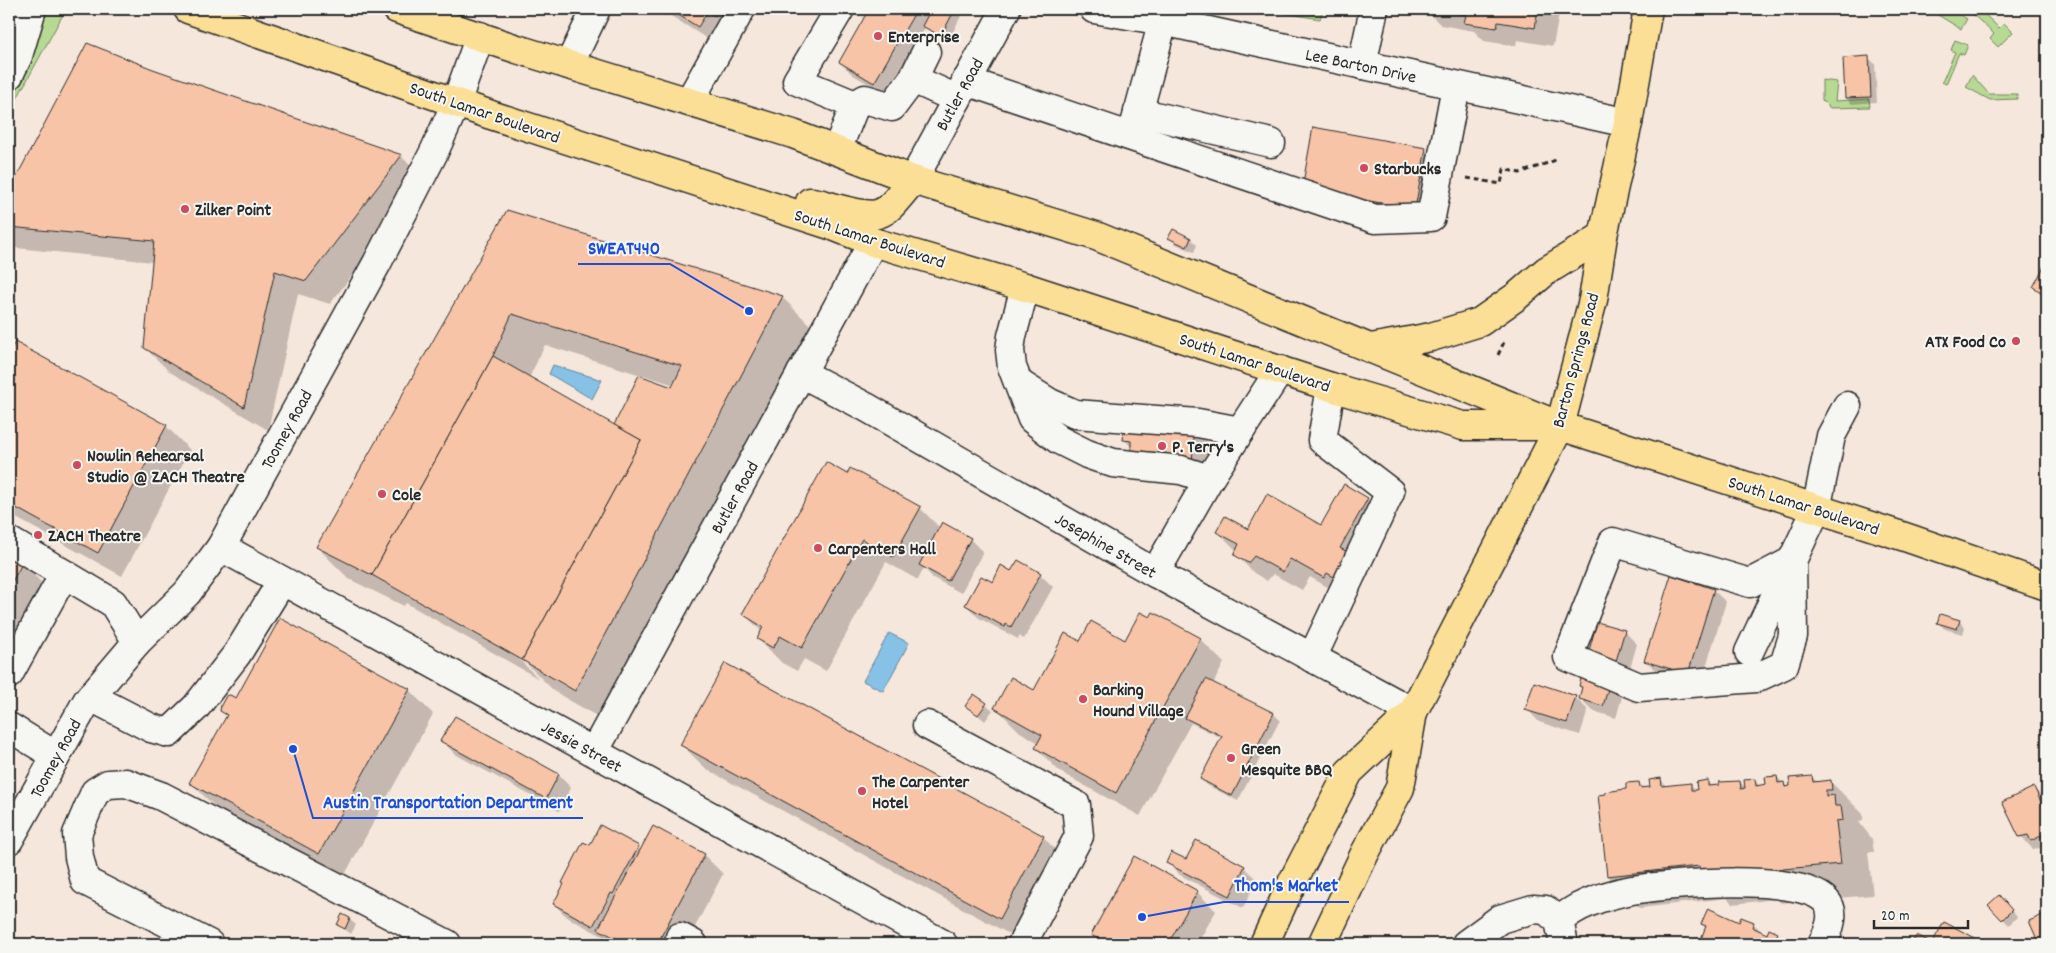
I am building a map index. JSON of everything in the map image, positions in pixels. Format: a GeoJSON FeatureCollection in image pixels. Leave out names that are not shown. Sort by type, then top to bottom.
{"type":"FeatureCollection","features":[{"type":"Feature","properties":{"kind":"main road","name":"South Lamar Boulevard"},"geometry":{"type":"LineString","coordinates":[[188,9],[456,103],[776,208],[872,242],[1025,287],[1331,387],[1463,426],[1560,426]]}},
{"type":"Feature","properties":{"kind":"main road","name":"South Lamar Boulevard"},"geometry":{"type":"LineString","coordinates":[[397,9],[569,65],[793,134],[913,180],[1096,236],[1560,426],[2047,586]]}},
{"type":"Feature","properties":{"kind":"main road","name":"Barton Springs Road"},"geometry":{"type":"LineString","coordinates":[[1322,944],[1365,853],[1400,788],[1412,712],[1560,426],[1593,300],[1603,236],[1628,123],[1648,9]]}},
{"type":"Feature","properties":{"kind":"main road"},"geometry":{"type":"LineString","coordinates":[[776,208],[812,202],[863,215],[876,216],[888,210],[913,180]]}},
{"type":"Feature","properties":{"kind":"main road"},"geometry":{"type":"LineString","coordinates":[[1371,348],[1431,337],[1480,322],[1517,296],[1546,271],[1603,236]]}},
{"type":"Feature","properties":{"kind":"main road","name":"Barton Springs Road"},"geometry":{"type":"LineString","coordinates":[[1264,944],[1349,772],[1412,712]]}},
{"type":"Feature","properties":{"kind":"street"},"geometry":{"type":"LineString","coordinates":[[9,75],[18,56],[32,9]]}},
{"type":"Feature","properties":{"kind":"street"},"geometry":{"type":"LineString","coordinates":[[569,65],[596,9]]}},
{"type":"Feature","properties":{"kind":"street"},"geometry":{"type":"LineString","coordinates":[[689,102],[741,9]]}},
{"type":"Feature","properties":{"kind":"street"},"geometry":{"type":"LineString","coordinates":[[840,9],[797,81],[855,105]]}},
{"type":"Feature","properties":{"kind":"street","name":"Butler Road"},"geometry":{"type":"LineString","coordinates":[[913,180],[1006,9]]}},
{"type":"Feature","properties":{"kind":"street","name":"Lee Barton Drive"},"geometry":{"type":"LineString","coordinates":[[1094,9],[1163,21],[1628,123]]}},
{"type":"Feature","properties":{"kind":"street"},"geometry":{"type":"LineString","coordinates":[[1362,65],[1374,9]]}},
{"type":"Feature","properties":{"kind":"street"},"geometry":{"type":"LineString","coordinates":[[1131,138],[1163,21]]}},
{"type":"Feature","properties":{"kind":"street","name":"Toomey Road"},"geometry":{"type":"LineString","coordinates":[[9,840],[91,697],[137,642],[187,593],[221,547],[377,263],[441,138],[456,103],[480,36]]}},
{"type":"Feature","properties":{"kind":"street"},"geometry":{"type":"LineString","coordinates":[[836,150],[855,105],[865,99],[892,107],[913,79],[926,52]]}},
{"type":"Feature","properties":{"kind":"street"},"geometry":{"type":"LineString","coordinates":[[913,79],[961,90],[1131,138],[1375,218],[1431,217],[1456,86]]}},
{"type":"Feature","properties":{"kind":"street"},"geometry":{"type":"LineString","coordinates":[[1138,112],[1271,143]]}},
{"type":"Feature","properties":{"kind":"street","name":"Butler Road"},"geometry":{"type":"LineString","coordinates":[[594,752],[872,242]]}},
{"type":"Feature","properties":{"kind":"street"},"geometry":{"type":"LineString","coordinates":[[1025,287],[1010,350],[1012,367],[1032,419],[1059,440],[1087,454],[1112,463],[1181,470],[1209,479]]}},
{"type":"Feature","properties":{"kind":"street"},"geometry":{"type":"LineString","coordinates":[[1155,573],[1209,479],[1280,370]]}},
{"type":"Feature","properties":{"kind":"street","name":"Josephine Street"},"geometry":{"type":"LineString","coordinates":[[801,374],[866,407],[1155,573],[1412,712]]}},
{"type":"Feature","properties":{"kind":"street"},"geometry":{"type":"LineString","coordinates":[[1020,384],[1050,403],[1075,414],[1198,423],[1240,430]]}},
{"type":"Feature","properties":{"kind":"street"},"geometry":{"type":"LineString","coordinates":[[1312,658],[1390,492],[1322,440],[1331,387]]}},
{"type":"Feature","properties":{"kind":"street"},"geometry":{"type":"LineString","coordinates":[[1749,652],[1816,510],[1830,436],[1847,406]]}},
{"type":"Feature","properties":{"kind":"street"},"geometry":{"type":"LineString","coordinates":[[9,541],[113,603],[137,642]]}},
{"type":"Feature","properties":{"kind":"street"},"geometry":{"type":"LineString","coordinates":[[1614,542],[1750,583],[1792,561],[1794,636],[1784,665],[1756,678],[1639,687],[1568,657],[1614,542]]}},
{"type":"Feature","properties":{"kind":"street","name":"Jessie Street"},"geometry":{"type":"LineString","coordinates":[[221,547],[943,944]]}},
{"type":"Feature","properties":{"kind":"street"},"geometry":{"type":"LineString","coordinates":[[9,674],[64,574]]}},
{"type":"Feature","properties":{"kind":"street"},"geometry":{"type":"LineString","coordinates":[[91,697],[151,728],[169,733],[196,707],[237,654],[282,581]]}},
{"type":"Feature","properties":{"kind":"street"},"geometry":{"type":"LineString","coordinates":[[927,725],[1076,805],[1079,836],[1022,944]]}},
{"type":"Feature","properties":{"kind":"street"},"geometry":{"type":"LineString","coordinates":[[9,727],[56,756]]}},
{"type":"Feature","properties":{"kind":"street"},"geometry":{"type":"LineString","coordinates":[[209,944],[85,881],[79,857],[77,834],[95,792],[108,784],[126,783],[161,796],[447,944]]}},
{"type":"Feature","properties":{"kind":"street"},"geometry":{"type":"LineString","coordinates":[[1561,932],[1571,910],[1593,901],[1632,890],[1716,882],[1778,884],[1813,892],[1826,902],[1830,910],[1830,929],[1822,944]]}},
{"type":"Feature","properties":{"kind":"street"},"geometry":{"type":"LineString","coordinates":[[1466,944],[1500,919],[1533,909],[1546,910],[1561,932]]}},
{"type":"Feature","properties":{"kind":"path"},"geometry":{"type":"LineString","coordinates":[[1467,178],[1501,184],[1504,169],[1520,173],[1556,160]]}},
{"type":"Feature","properties":{"kind":"green space"},"geometry":{"type":"Polygon","coordinates":[[[9,9],[66,9],[9,113],[9,9]]]}},
{"type":"Feature","properties":{"kind":"green space"},"geometry":{"type":"Polygon","coordinates":[[[1259,9],[1323,9],[1320,19],[1259,9]]]}},
{"type":"Feature","properties":{"kind":"green space"},"geometry":{"type":"Polygon","coordinates":[[[1928,9],[1950,9],[1967,19],[1961,29],[1928,9]]]}},
{"type":"Feature","properties":{"kind":"green space"},"geometry":{"type":"Polygon","coordinates":[[[1967,9],[1979,9],[1999,28],[2004,23],[2013,32],[1998,47],[1990,39],[1994,34],[1967,9]]]}},
{"type":"Feature","properties":{"kind":"green space"},"geometry":{"type":"Polygon","coordinates":[[[1955,40],[1968,45],[1964,55],[1959,53],[1946,84],[1942,82],[1955,52],[1951,50],[1955,40]]]}},
{"type":"Feature","properties":{"kind":"green space"},"geometry":{"type":"Polygon","coordinates":[[[1972,75],[1989,94],[2017,94],[2017,99],[1990,100],[1966,87],[1972,75]]]}},
{"type":"Feature","properties":{"kind":"green space"},"geometry":{"type":"Polygon","coordinates":[[[1822,80],[1837,82],[1835,101],[1869,99],[1870,107],[1830,108],[1822,100],[1822,80]]]}},
{"type":"Feature","properties":{"kind":"water"},"geometry":{"type":"Polygon","coordinates":[[[553,365],[602,380],[592,399],[549,374],[553,365]]]}},
{"type":"Feature","properties":{"kind":"water"},"geometry":{"type":"Polygon","coordinates":[[[889,633],[909,643],[883,691],[863,681],[889,633]]]}},
{"type":"Feature","properties":{"kind":"building"},"geometry":{"type":"Polygon","coordinates":[[[669,9],[720,9],[715,16],[708,11],[698,27],[669,9]]]}},
{"type":"Feature","properties":{"kind":"building","name":"Enterprise"},"geometry":{"type":"Polygon","coordinates":[[[869,9],[917,9],[874,83],[839,62],[869,9]]]}},
{"type":"Feature","properties":{"kind":"building"},"geometry":{"type":"Polygon","coordinates":[[[931,9],[955,9],[941,36],[922,26],[931,9]]]}},
{"type":"Feature","properties":{"kind":"building"},"geometry":{"type":"Polygon","coordinates":[[[1433,9],[1538,9],[1535,28],[1498,22],[1497,28],[1464,23],[1466,15],[1433,9]]]}},
{"type":"Feature","properties":{"kind":"building","name":"Zilker Point"},"geometry":{"type":"Polygon","coordinates":[[[87,43],[153,69],[402,155],[306,281],[275,271],[244,407],[144,348],[154,241],[9,227],[9,191],[87,43]]]}},
{"type":"Feature","properties":{"kind":"building"},"geometry":{"type":"Polygon","coordinates":[[[1869,56],[1871,97],[1845,98],[1843,58],[1869,56]]]}},
{"type":"Feature","properties":{"kind":"building","name":"Starbucks"},"geometry":{"type":"Polygon","coordinates":[[[1313,127],[1426,148],[1415,209],[1302,189],[1313,127]]]}},
{"type":"Feature","properties":{"kind":"building","name":"Cole"},"geometry":{"type":"Polygon","coordinates":[[[507,210],[783,296],[575,691],[522,660],[641,440],[614,425],[639,375],[672,387],[682,366],[512,314],[493,356],[372,575],[316,547],[507,210]]]}},
{"type":"Feature","properties":{"kind":"building"},"geometry":{"type":"Polygon","coordinates":[[[1173,229],[1191,238],[1187,247],[1168,238],[1173,229]]]}},
{"type":"Feature","properties":{"kind":"building"},"geometry":{"type":"Polygon","coordinates":[[[2047,261],[2047,296],[2033,287],[2047,261]]]}},
{"type":"Feature","properties":{"kind":"building","name":"Nowlin Rehearsal Studio @ ZACH Theatre"},"geometry":{"type":"Polygon","coordinates":[[[15,342],[167,425],[98,553],[9,504],[9,353],[15,342]]]}},
{"type":"Feature","properties":{"kind":"building"},"geometry":{"type":"Polygon","coordinates":[[[493,356],[641,440],[522,660],[372,575],[493,356]]]}},
{"type":"Feature","properties":{"kind":"building","name":"P. Terry's"},"geometry":{"type":"Polygon","coordinates":[[[1132,427],[1194,427],[1192,466],[1165,464],[1166,453],[1131,451],[1131,441],[1123,440],[1124,431],[1132,432],[1132,427]]]}},
{"type":"Feature","properties":{"kind":"building","name":"Carpenters Hall"},"geometry":{"type":"Polygon","coordinates":[[[826,462],[847,474],[850,468],[921,507],[893,557],[862,539],[802,648],[780,636],[773,648],[757,639],[763,627],[742,614],[826,462]]]}},
{"type":"Feature","properties":{"kind":"building"},"geometry":{"type":"Polygon","coordinates":[[[1344,484],[1368,498],[1340,548],[1351,554],[1337,579],[1327,573],[1324,578],[1290,559],[1283,572],[1254,556],[1248,563],[1234,555],[1239,544],[1216,532],[1225,516],[1248,529],[1267,494],[1321,525],[1344,484]]]}},
{"type":"Feature","properties":{"kind":"building"},"geometry":{"type":"Polygon","coordinates":[[[942,522],[971,538],[948,581],[919,565],[942,522]]]}},
{"type":"Feature","properties":{"kind":"building"},"geometry":{"type":"Polygon","coordinates":[[[9,554],[23,562],[9,587],[9,554]]]}},
{"type":"Feature","properties":{"kind":"building"},"geometry":{"type":"Polygon","coordinates":[[[1018,560],[1041,573],[1011,627],[1006,624],[1005,627],[965,605],[981,576],[993,582],[1001,565],[1011,571],[1018,560]]]}},
{"type":"Feature","properties":{"kind":"building"},"geometry":{"type":"Polygon","coordinates":[[[1671,575],[1714,589],[1688,674],[1644,661],[1671,575]]]}},
{"type":"Feature","properties":{"kind":"building","name":"Barking Hound Village"},"geometry":{"type":"Polygon","coordinates":[[[1140,612],[1150,617],[1153,612],[1201,638],[1116,793],[1035,748],[1042,735],[994,708],[1011,677],[1034,690],[1065,633],[1080,641],[1091,621],[1125,640],[1140,612]]]}},
{"type":"Feature","properties":{"kind":"building"},"geometry":{"type":"Polygon","coordinates":[[[1940,614],[1960,620],[1957,629],[1937,623],[1940,614]]]}},
{"type":"Feature","properties":{"kind":"building"},"geometry":{"type":"Polygon","coordinates":[[[280,618],[410,689],[319,854],[189,783],[227,715],[220,711],[221,705],[226,696],[230,695],[236,698],[280,618]]]}},
{"type":"Feature","properties":{"kind":"building"},"geometry":{"type":"Polygon","coordinates":[[[1597,622],[1625,630],[1603,706],[1579,699],[1582,687],[1579,686],[1597,622]]]}},
{"type":"Feature","properties":{"kind":"building","name":"The Carpenter Hotel"},"geometry":{"type":"Polygon","coordinates":[[[725,663],[1044,836],[1000,919],[680,745],[725,663]]]}},
{"type":"Feature","properties":{"kind":"building","name":"Green Mesquite BBQ"},"geometry":{"type":"Polygon","coordinates":[[[1206,679],[1274,713],[1232,796],[1200,779],[1222,736],[1185,718],[1206,679]]]}},
{"type":"Feature","properties":{"kind":"building"},"geometry":{"type":"Polygon","coordinates":[[[1534,682],[1576,696],[1567,723],[1525,710],[1534,682]]]}},
{"type":"Feature","properties":{"kind":"building"},"geometry":{"type":"Polygon","coordinates":[[[974,694],[987,703],[978,715],[965,706],[974,694]]]}},
{"type":"Feature","properties":{"kind":"building"},"geometry":{"type":"Polygon","coordinates":[[[455,716],[559,774],[546,799],[440,741],[455,716]]]}},
{"type":"Feature","properties":{"kind":"building"},"geometry":{"type":"Polygon","coordinates":[[[1777,776],[1778,783],[1784,782],[1785,787],[1790,786],[1789,778],[1812,776],[1813,782],[1831,780],[1832,790],[1826,790],[1826,796],[1834,795],[1835,806],[1841,806],[1843,820],[1836,821],[1841,864],[1748,872],[1747,868],[1700,873],[1699,866],[1607,876],[1598,795],[1626,789],[1626,783],[1639,782],[1640,788],[1650,787],[1649,780],[1661,778],[1662,786],[1691,783],[1691,790],[1697,790],[1696,782],[1708,780],[1708,786],[1719,785],[1719,782],[1740,781],[1741,789],[1745,788],[1744,780],[1755,779],[1756,786],[1766,784],[1765,777],[1777,776]]]}},
{"type":"Feature","properties":{"kind":"building"},"geometry":{"type":"Polygon","coordinates":[[[2034,787],[2042,804],[2044,802],[2047,808],[2047,833],[2031,841],[2028,835],[2019,837],[2002,802],[2034,787]]]}},
{"type":"Feature","properties":{"kind":"building"},"geometry":{"type":"Polygon","coordinates":[[[600,825],[639,846],[593,926],[553,904],[583,842],[590,845],[600,825]]]}},
{"type":"Feature","properties":{"kind":"building"},"geometry":{"type":"Polygon","coordinates":[[[653,826],[705,854],[657,944],[627,944],[598,929],[653,826]]]}},
{"type":"Feature","properties":{"kind":"building"},"geometry":{"type":"Polygon","coordinates":[[[1196,840],[1245,866],[1230,896],[1166,863],[1171,852],[1186,859],[1196,840]]]}},
{"type":"Feature","properties":{"kind":"building"},"geometry":{"type":"Polygon","coordinates":[[[1134,856],[1198,891],[1168,944],[1107,944],[1091,935],[1134,856]]]}},
{"type":"Feature","properties":{"kind":"building"},"geometry":{"type":"Polygon","coordinates":[[[1999,895],[2012,910],[2002,920],[1988,905],[1999,895]]]}},
{"type":"Feature","properties":{"kind":"building"},"geometry":{"type":"Polygon","coordinates":[[[1708,908],[1739,922],[1741,917],[1754,922],[1752,927],[1767,934],[1769,929],[1778,933],[1776,937],[1791,944],[1699,944],[1706,926],[1701,924],[1708,908]]]}},
{"type":"Feature","properties":{"kind":"building"},"geometry":{"type":"Polygon","coordinates":[[[2047,913],[2047,944],[2039,944],[2029,921],[2047,913]]]}},
{"type":"Feature","properties":{"kind":"building"},"geometry":{"type":"Polygon","coordinates":[[[342,914],[350,918],[345,929],[337,925],[342,914]]]}},
{"type":"Feature","properties":{"kind":"building"},"geometry":{"type":"Polygon","coordinates":[[[1944,922],[1987,944],[1911,944],[1917,935],[1932,943],[1944,922]]]}},
{"type":"Feature","properties":{"kind":"place","name":"Enterprise"},"geometry":{"type":"Point","coordinates":[878,36]}},
{"type":"Feature","properties":{"kind":"place","name":"Starbucks"},"geometry":{"type":"Point","coordinates":[1364,168]}},
{"type":"Feature","properties":{"kind":"place","name":"Zilker Point"},"geometry":{"type":"Point","coordinates":[185,209]}},
{"type":"Feature","properties":{"kind":"place","name":"SWEAT440"},"geometry":{"type":"Point","coordinates":[749,311]}},
{"type":"Feature","properties":{"kind":"place","name":"ATX Food Co"},"geometry":{"type":"Point","coordinates":[2016,341]}},
{"type":"Feature","properties":{"kind":"place","name":"P. Terry's"},"geometry":{"type":"Point","coordinates":[1162,446]}},
{"type":"Feature","properties":{"kind":"place","name":"Nowlin Rehearsal Studio @ ZACH Theatre"},"geometry":{"type":"Point","coordinates":[77,465]}},
{"type":"Feature","properties":{"kind":"place","name":"Cole"},"geometry":{"type":"Point","coordinates":[382,494]}},
{"type":"Feature","properties":{"kind":"place","name":"ZACH Theatre"},"geometry":{"type":"Point","coordinates":[38,535]}},
{"type":"Feature","properties":{"kind":"place","name":"Carpenters Hall"},"geometry":{"type":"Point","coordinates":[818,548]}},
{"type":"Feature","properties":{"kind":"place","name":"Barking Hound Village"},"geometry":{"type":"Point","coordinates":[1083,699]}},
{"type":"Feature","properties":{"kind":"place","name":"Austin Transportation Department"},"geometry":{"type":"Point","coordinates":[293,749]}},
{"type":"Feature","properties":{"kind":"place","name":"Green Mesquite BBQ"},"geometry":{"type":"Point","coordinates":[1231,758]}},
{"type":"Feature","properties":{"kind":"place","name":"The Carpenter Hotel"},"geometry":{"type":"Point","coordinates":[862,791]}},
{"type":"Feature","properties":{"kind":"place","name":"Thom's Market"},"geometry":{"type":"Point","coordinates":[1142,917]}}]}
